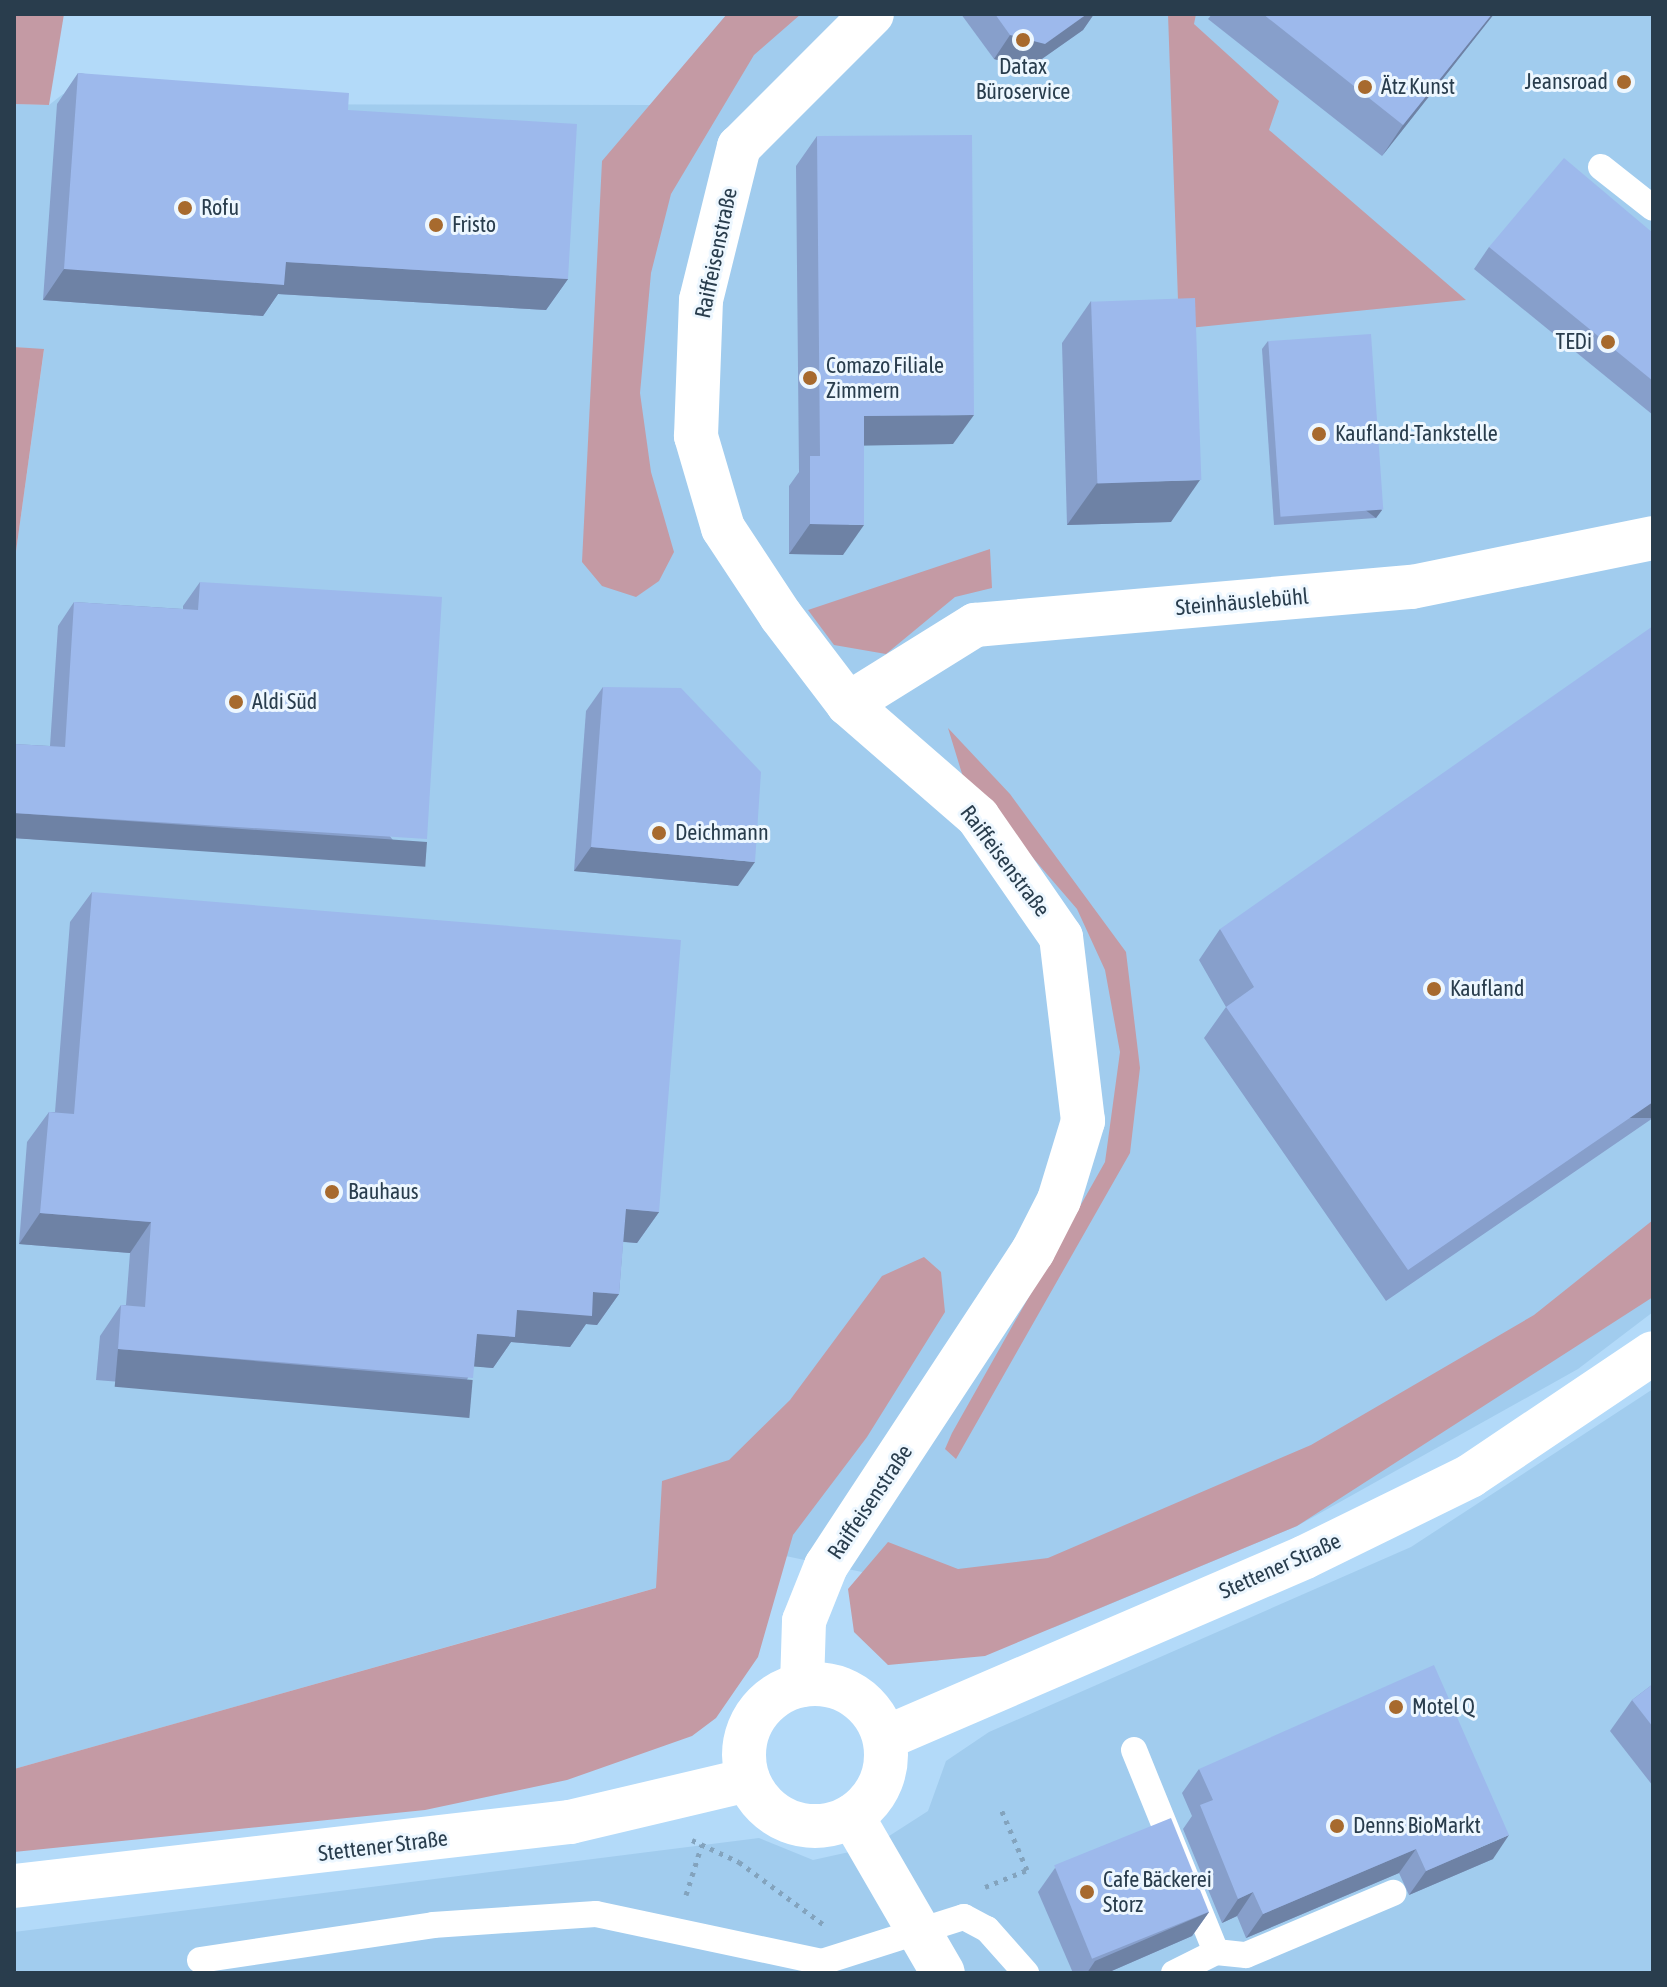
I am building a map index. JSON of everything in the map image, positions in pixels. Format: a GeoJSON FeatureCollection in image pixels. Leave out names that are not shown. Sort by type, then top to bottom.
{"type":"FeatureCollection","features":[{"type":"Feature","properties":{"kind":"street","name":"Raiffeisenstraße"},"geometry":{"type":"LineString","coordinates":[[802,1685],[804,1621],[826,1566],[1033,1251],[1059,1200],[1083,1121],[1061,937],[978,817],[848,704],[723,528],[696,436],[701,300],[739,147],[872,14]]}},
{"type":"Feature","properties":{"kind":"street","name":"Steinhäuslebühl"},"geometry":{"type":"LineString","coordinates":[[848,704],[975,625],[1412,587],[1653,538]]}},
{"type":"Feature","properties":{"kind":"street","name":"Stettener Straße"},"geometry":{"type":"LineString","coordinates":[[885,1738],[1305,1557],[1470,1476],[1653,1353]]}},
{"type":"Feature","properties":{"kind":"street"},"geometry":{"type":"LineString","coordinates":[[802,1685],[844,1690],[862,1701],[885,1738],[882,1780],[852,1816],[815,1828],[793,1824],[774,1815],[748,1780],[747,1732],[778,1694],[802,1685]]}},
{"type":"Feature","properties":{"kind":"street","name":"Stettener Straße"},"geometry":{"type":"LineString","coordinates":[[14,1886],[570,1822],[748,1780]]}},
{"type":"Feature","properties":{"kind":"street"},"geometry":{"type":"LineString","coordinates":[[852,1816],[943,1973]]}},
{"type":"Feature","properties":{"kind":"lane"},"geometry":{"type":"LineString","coordinates":[[1601,167],[1653,208]]}},
{"type":"Feature","properties":{"kind":"lane"},"geometry":{"type":"LineString","coordinates":[[1134,1750],[1216,1952]]}},
{"type":"Feature","properties":{"kind":"lane"},"geometry":{"type":"LineString","coordinates":[[1174,1973],[1216,1952],[1246,1955],[1393,1893]]}},
{"type":"Feature","properties":{"kind":"lane"},"geometry":{"type":"LineString","coordinates":[[200,1960],[433,1925],[596,1914],[822,1962],[964,1917],[987,1929],[1026,1973]]}},
{"type":"Feature","properties":{"kind":"path"},"geometry":{"type":"LineString","coordinates":[[988,1887],[1027,1870],[1001,1809]]}},
{"type":"Feature","properties":{"kind":"path"},"geometry":{"type":"LineString","coordinates":[[675,1930],[702,1844]]}},
{"type":"Feature","properties":{"kind":"shaded area"},"geometry":{"type":"Polygon","coordinates":[[[14,14],[64,14],[49,105],[14,104],[14,14]]]}},
{"type":"Feature","properties":{"kind":"shaded area"},"geometry":{"type":"Polygon","coordinates":[[[727,14],[1653,14],[1653,1312],[1578,1369],[1297,1526],[1055,1627],[936,1661],[859,1602],[862,1572],[776,1554],[14,1769],[14,566],[44,350],[14,347],[14,104],[49,105],[63,94],[84,104],[651,105],[727,14]]]}},
{"type":"Feature","properties":{"kind":"shaded area"},"geometry":{"type":"Polygon","coordinates":[[[727,14],[801,14],[754,55],[671,194],[651,273],[640,393],[651,472],[674,552],[659,581],[636,597],[602,586],[582,562],[602,161],[727,14]]]}},
{"type":"Feature","properties":{"kind":"shaded area"},"geometry":{"type":"Polygon","coordinates":[[[1168,14],[1196,14],[1194,24],[1279,101],[1269,130],[1466,300],[1179,329],[1168,14]]]}},
{"type":"Feature","properties":{"kind":"shaded area"},"geometry":{"type":"Polygon","coordinates":[[[14,347],[44,349],[14,566],[14,347]]]}},
{"type":"Feature","properties":{"kind":"shaded area"},"geometry":{"type":"Polygon","coordinates":[[[990,549],[992,588],[955,597],[886,654],[834,645],[808,610],[990,549]]]}},
{"type":"Feature","properties":{"kind":"shaded area"},"geometry":{"type":"Polygon","coordinates":[[[948,728],[1010,794],[1126,952],[1140,1068],[1130,1153],[956,1459],[945,1449],[952,1433],[1105,1162],[1120,1052],[1105,970],[1077,909],[963,777],[948,728]]]}},
{"type":"Feature","properties":{"kind":"shaded area"},"geometry":{"type":"Polygon","coordinates":[[[1653,1220],[1653,1297],[1297,1526],[985,1656],[888,1665],[854,1632],[848,1589],[888,1542],[958,1569],[1048,1558],[1311,1445],[1534,1315],[1653,1220]]]}},
{"type":"Feature","properties":{"kind":"shaded area"},"geometry":{"type":"Polygon","coordinates":[[[924,1257],[941,1272],[945,1312],[867,1437],[793,1535],[758,1657],[716,1718],[692,1736],[567,1780],[425,1810],[14,1852],[14,1769],[656,1588],[662,1481],[729,1460],[790,1400],[882,1276],[924,1257]]]}},
{"type":"Feature","properties":{"kind":"shaded area"},"geometry":{"type":"Polygon","coordinates":[[[1653,1389],[1653,1973],[14,1973],[14,1932],[759,1838],[813,1860],[872,1847],[928,1811],[946,1761],[989,1732],[1411,1547],[1653,1389]]]}},
{"type":"Feature","properties":{"kind":"building"},"geometry":{"type":"Polygon","coordinates":[[[995,14],[1087,14],[1045,44],[1010,35],[995,14]]]}},
{"type":"Feature","properties":{"kind":"building","name":"Ätz Kunst"},"geometry":{"type":"Polygon","coordinates":[[[1263,14],[1492,14],[1403,125],[1263,14]]]}},
{"type":"Feature","properties":{"kind":"building"},"geometry":{"type":"Polygon","coordinates":[[[78,73],[349,93],[348,110],[577,124],[568,279],[286,262],[284,285],[64,269],[78,73]]]}},
{"type":"Feature","properties":{"kind":"building"},"geometry":{"type":"Polygon","coordinates":[[[972,135],[974,415],[864,416],[864,525],[810,524],[810,456],[820,456],[817,136],[972,135]]]}},
{"type":"Feature","properties":{"kind":"building","name":"TEDi"},"geometry":{"type":"Polygon","coordinates":[[[1564,158],[1653,233],[1653,381],[1489,247],[1564,158]]]}},
{"type":"Feature","properties":{"kind":"building"},"geometry":{"type":"Polygon","coordinates":[[[1195,298],[1201,480],[1097,484],[1091,302],[1195,298]]]}},
{"type":"Feature","properties":{"kind":"building","name":"Kaufland-Tankstelle"},"geometry":{"type":"Polygon","coordinates":[[[1371,334],[1383,510],[1281,517],[1268,341],[1371,334]]]}},
{"type":"Feature","properties":{"kind":"building","name":"Aldi Süd"},"geometry":{"type":"Polygon","coordinates":[[[200,582],[442,597],[427,839],[14,813],[14,744],[65,747],[74,602],[198,610],[200,582]]]}},
{"type":"Feature","properties":{"kind":"building","name":"Kaufland"},"geometry":{"type":"Polygon","coordinates":[[[1653,626],[1653,1102],[1408,1270],[1226,1007],[1254,987],[1220,929],[1653,626]]]}},
{"type":"Feature","properties":{"kind":"building","name":"Deichmann"},"geometry":{"type":"Polygon","coordinates":[[[603,687],[681,688],[761,772],[755,862],[591,847],[603,687]]]}},
{"type":"Feature","properties":{"kind":"building","name":"Bauhaus"},"geometry":{"type":"Polygon","coordinates":[[[92,892],[681,940],[659,1212],[626,1209],[619,1294],[593,1292],[592,1316],[517,1310],[515,1337],[477,1334],[473,1378],[118,1349],[121,1305],[145,1307],[151,1222],[40,1213],[49,1112],[74,1114],[92,892]]]}},
{"type":"Feature","properties":{"kind":"building","name":"Denns BioMarkt"},"geometry":{"type":"Polygon","coordinates":[[[1434,1665],[1509,1835],[1426,1871],[1416,1849],[1263,1914],[1253,1892],[1238,1899],[1200,1805],[1213,1800],[1199,1769],[1434,1665]]]}},
{"type":"Feature","properties":{"kind":"building"},"geometry":{"type":"Polygon","coordinates":[[[1653,1684],[1653,1727],[1632,1700],[1653,1684]]]}},
{"type":"Feature","properties":{"kind":"building"},"geometry":{"type":"Polygon","coordinates":[[[1171,1818],[1209,1912],[1092,1959],[1054,1865],[1171,1818]]]}},
{"type":"Feature","properties":{"kind":"place","name":"Datax Büroservice"},"geometry":{"type":"Point","coordinates":[1023,40]}},
{"type":"Feature","properties":{"kind":"place","name":"Jeansroad"},"geometry":{"type":"Point","coordinates":[1624,82]}},
{"type":"Feature","properties":{"kind":"place","name":"Ätz Kunst"},"geometry":{"type":"Point","coordinates":[1365,87]}},
{"type":"Feature","properties":{"kind":"place","name":"Rofu"},"geometry":{"type":"Point","coordinates":[185,208]}},
{"type":"Feature","properties":{"kind":"place","name":"Fristo"},"geometry":{"type":"Point","coordinates":[436,225]}},
{"type":"Feature","properties":{"kind":"place","name":"TEDi"},"geometry":{"type":"Point","coordinates":[1608,342]}},
{"type":"Feature","properties":{"kind":"place","name":"Comazo Filiale Zimmern"},"geometry":{"type":"Point","coordinates":[810,378]}},
{"type":"Feature","properties":{"kind":"place","name":"Kaufland-Tankstelle"},"geometry":{"type":"Point","coordinates":[1319,434]}},
{"type":"Feature","properties":{"kind":"place","name":"Aldi Süd"},"geometry":{"type":"Point","coordinates":[236,702]}},
{"type":"Feature","properties":{"kind":"place","name":"Deichmann"},"geometry":{"type":"Point","coordinates":[659,833]}},
{"type":"Feature","properties":{"kind":"place","name":"Kaufland"},"geometry":{"type":"Point","coordinates":[1434,989]}},
{"type":"Feature","properties":{"kind":"place","name":"Bauhaus"},"geometry":{"type":"Point","coordinates":[332,1192]}},
{"type":"Feature","properties":{"kind":"place","name":"Motel Q"},"geometry":{"type":"Point","coordinates":[1396,1707]}},
{"type":"Feature","properties":{"kind":"place","name":"Denns BioMarkt"},"geometry":{"type":"Point","coordinates":[1337,1826]}},
{"type":"Feature","properties":{"kind":"place","name":"Cafe Bäckerei Storz"},"geometry":{"type":"Point","coordinates":[1087,1892]}}]}
